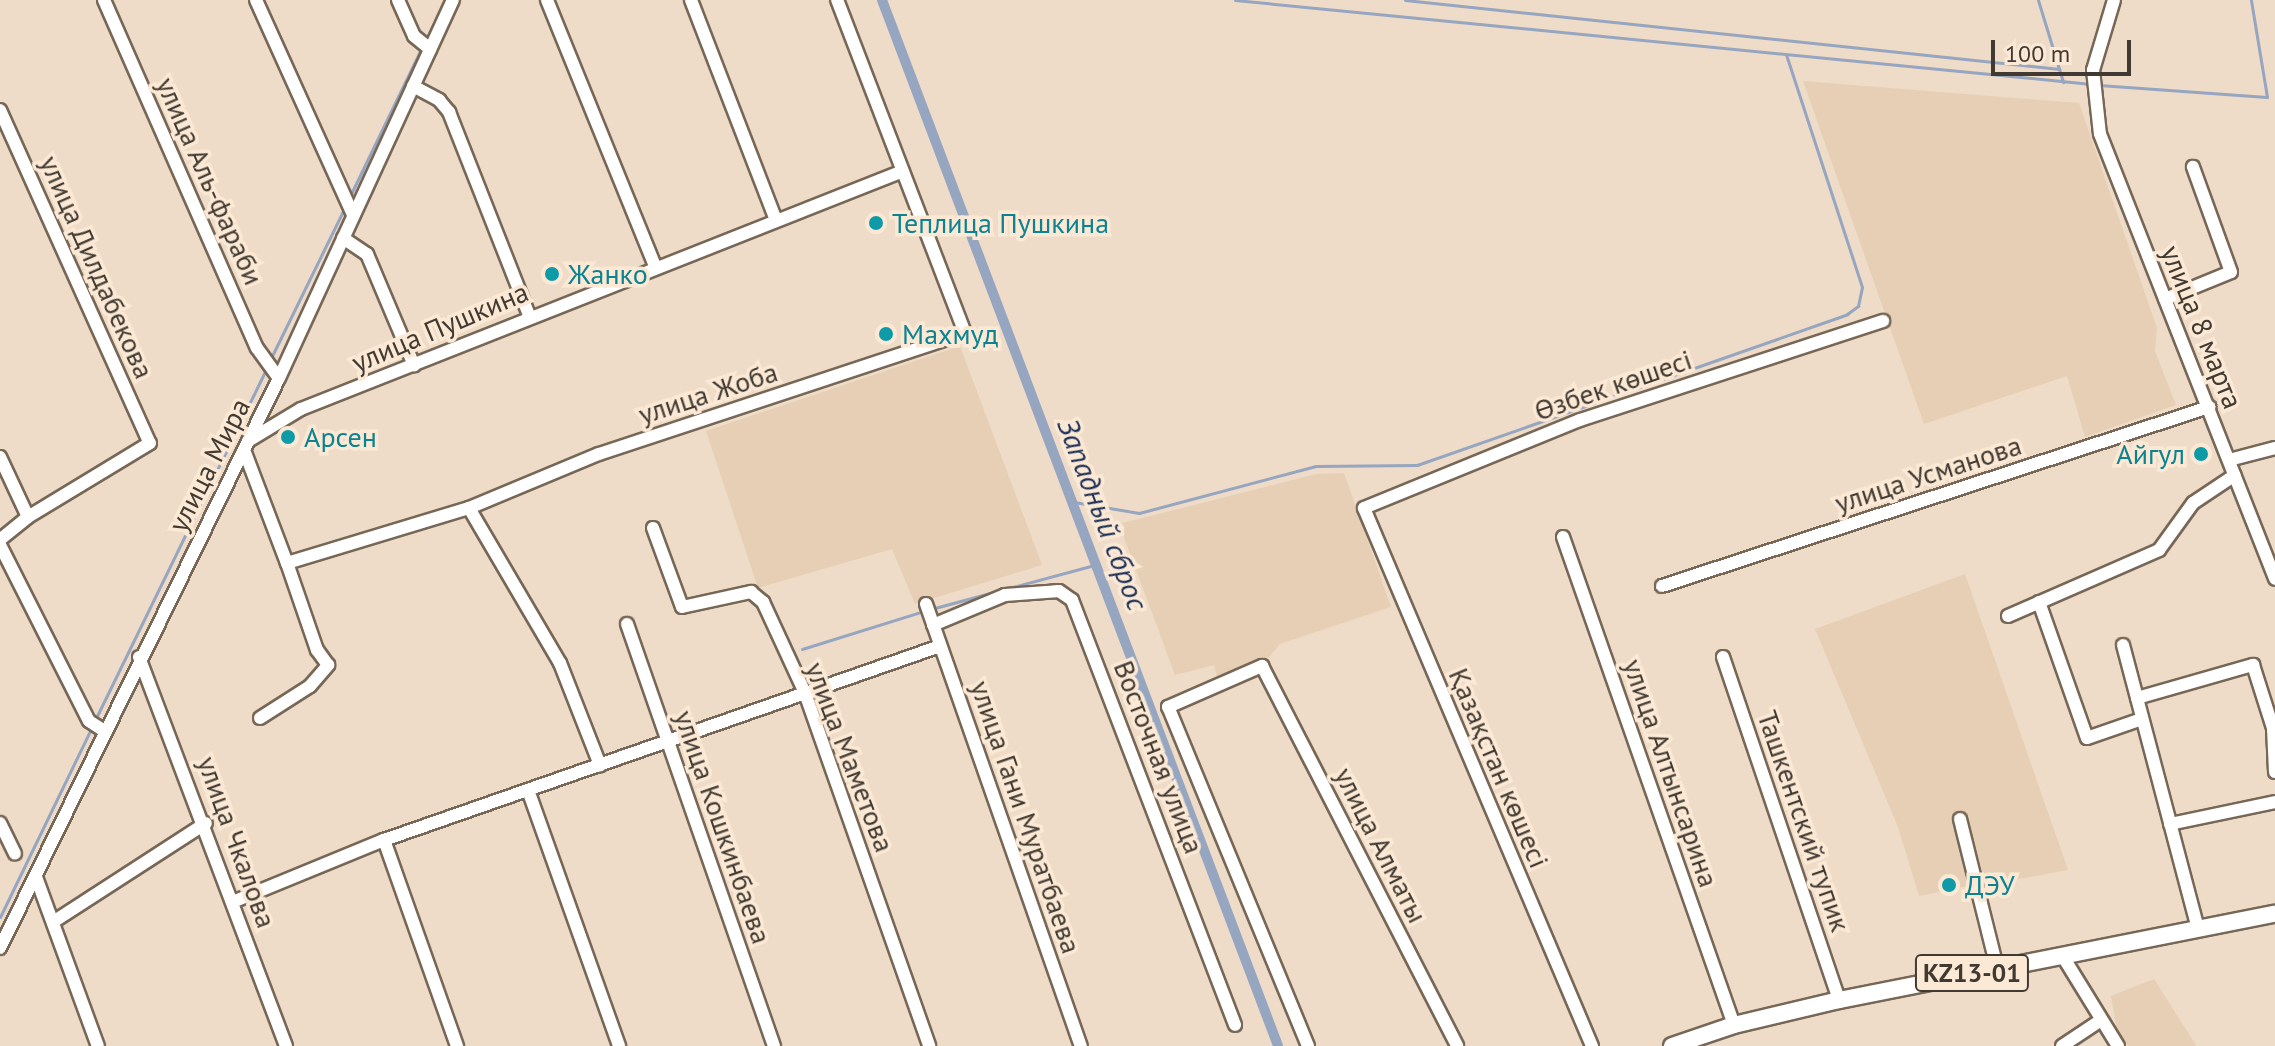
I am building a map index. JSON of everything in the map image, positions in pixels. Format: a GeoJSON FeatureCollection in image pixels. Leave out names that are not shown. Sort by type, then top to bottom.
{"type":"FeatureCollection","features":[{"type":"Feature","properties":{"kind":"main road","name":"KZ13-01"},"geometry":{"type":"LineString","coordinates":[[1672,1046],[1734,1025],[1839,1000],[2275,914]]}},
{"type":"Feature","properties":{"kind":"street","name":"улица Аль-фараби"},"geometry":{"type":"LineString","coordinates":[[104,0],[257,348],[279,378]]}},
{"type":"Feature","properties":{"kind":"street"},"geometry":{"type":"LineString","coordinates":[[256,0],[353,215]]}},
{"type":"Feature","properties":{"kind":"street"},"geometry":{"type":"LineString","coordinates":[[398,0],[414,36],[430,49]]}},
{"type":"Feature","properties":{"kind":"street","name":"улица Мира"},"geometry":{"type":"LineString","coordinates":[[0,948],[106,732],[139,657],[279,378],[453,0]]}},
{"type":"Feature","properties":{"kind":"street"},"geometry":{"type":"LineString","coordinates":[[547,0],[655,266]]}},
{"type":"Feature","properties":{"kind":"street"},"geometry":{"type":"LineString","coordinates":[[691,0],[775,218]]}},
{"type":"Feature","properties":{"kind":"street"},"geometry":{"type":"LineString","coordinates":[[837,0],[903,171]]}},
{"type":"Feature","properties":{"kind":"street","name":"улица 8 марта"},"geometry":{"type":"LineString","coordinates":[[2114,0],[2097,49],[2091,92],[2115,178],[2209,407],[2275,579]]}},
{"type":"Feature","properties":{"kind":"street"},"geometry":{"type":"LineString","coordinates":[[413,86],[439,100],[449,112],[529,315]]}},
{"type":"Feature","properties":{"kind":"street","name":"улица Дилдабекова"},"geometry":{"type":"LineString","coordinates":[[0,110],[150,443],[28,517]]}},
{"type":"Feature","properties":{"kind":"street"},"geometry":{"type":"LineString","coordinates":[[2165,299],[2231,272],[2193,167]]}},
{"type":"Feature","properties":{"kind":"street","name":"улица Пушкина"},"geometry":{"type":"LineString","coordinates":[[246,445],[301,409],[529,315],[903,171]]}},
{"type":"Feature","properties":{"kind":"street","name":"улица Жоба"},"geometry":{"type":"LineString","coordinates":[[287,563],[469,508],[599,454],[965,333],[903,171]]}},
{"type":"Feature","properties":{"kind":"street"},"geometry":{"type":"LineString","coordinates":[[343,238],[367,254],[414,365]]}},
{"type":"Feature","properties":{"kind":"street","name":"Өзбек көшесі"},"geometry":{"type":"LineString","coordinates":[[1364,508],[1580,420],[1883,321]]}},
{"type":"Feature","properties":{"kind":"street","name":"улица Усманова"},"geometry":{"type":"LineString","coordinates":[[1662,586],[2209,407]]}},
{"type":"Feature","properties":{"kind":"street"},"geometry":{"type":"LineString","coordinates":[[246,445],[317,650],[328,665],[310,686],[260,718]]}},
{"type":"Feature","properties":{"kind":"street"},"geometry":{"type":"LineString","coordinates":[[2229,460],[2275,448]]}},
{"type":"Feature","properties":{"kind":"street"},"geometry":{"type":"LineString","coordinates":[[0,457],[28,517],[0,543],[89,721],[106,732]]}},
{"type":"Feature","properties":{"kind":"street"},"geometry":{"type":"LineString","coordinates":[[2008,616],[2159,550],[2193,503],[2235,475]]}},
{"type":"Feature","properties":{"kind":"street"},"geometry":{"type":"LineString","coordinates":[[469,508],[560,663],[600,765]]}},
{"type":"Feature","properties":{"kind":"street","name":"Қазақстан көшесі"},"geometry":{"type":"LineString","coordinates":[[1364,508],[1592,1046]]}},
{"type":"Feature","properties":{"kind":"street","name":"улица Маметова"},"geometry":{"type":"LineString","coordinates":[[653,528],[682,607],[751,592],[763,602],[805,693],[929,1046]]}},
{"type":"Feature","properties":{"kind":"street","name":"улица Алтынсарина"},"geometry":{"type":"LineString","coordinates":[[1563,537],[1734,1025]]}},
{"type":"Feature","properties":{"kind":"street","name":"Восточная улица"},"geometry":{"type":"LineString","coordinates":[[933,625],[1005,595],[1059,591],[1072,600],[1235,1025]]}},
{"type":"Feature","properties":{"kind":"street"},"geometry":{"type":"LineString","coordinates":[[2039,602],[2087,738],[2142,719]]}},
{"type":"Feature","properties":{"kind":"street","name":"улица Гани Муратбаева"},"geometry":{"type":"LineString","coordinates":[[926,604],[1081,1046]]}},
{"type":"Feature","properties":{"kind":"street","name":"улица Кошкинбаева"},"geometry":{"type":"LineString","coordinates":[[627,624],[774,1046]]}},
{"type":"Feature","properties":{"kind":"street"},"geometry":{"type":"LineString","coordinates":[[2123,645],[2198,928]]}},
{"type":"Feature","properties":{"kind":"street"},"geometry":{"type":"LineString","coordinates":[[235,901],[384,840],[940,646]]}},
{"type":"Feature","properties":{"kind":"street","name":"улица Чкалова"},"geometry":{"type":"LineString","coordinates":[[139,657],[206,823],[286,1046]]}},
{"type":"Feature","properties":{"kind":"street","name":"Ташкентский тупик"},"geometry":{"type":"LineString","coordinates":[[1723,657],[1839,1000]]}},
{"type":"Feature","properties":{"kind":"street"},"geometry":{"type":"LineString","coordinates":[[2137,698],[2253,665],[2273,728],[2275,772]]}},
{"type":"Feature","properties":{"kind":"street","name":"Восточная улица"},"geometry":{"type":"LineString","coordinates":[[1262,666],[1168,707],[1308,1046]]}},
{"type":"Feature","properties":{"kind":"street","name":"улица Алматы"},"geometry":{"type":"LineString","coordinates":[[1262,666],[1457,1046]]}},
{"type":"Feature","properties":{"kind":"street"},"geometry":{"type":"LineString","coordinates":[[528,790],[619,1046]]}},
{"type":"Feature","properties":{"kind":"street"},"geometry":{"type":"LineString","coordinates":[[2170,824],[2275,802]]}},
{"type":"Feature","properties":{"kind":"street"},"geometry":{"type":"LineString","coordinates":[[1960,819],[1997,967]]}},
{"type":"Feature","properties":{"kind":"street"},"geometry":{"type":"LineString","coordinates":[[0,823],[15,854]]}},
{"type":"Feature","properties":{"kind":"street"},"geometry":{"type":"LineString","coordinates":[[53,922],[206,823]]}},
{"type":"Feature","properties":{"kind":"street"},"geometry":{"type":"LineString","coordinates":[[384,840],[457,1046]]}},
{"type":"Feature","properties":{"kind":"street"},"geometry":{"type":"LineString","coordinates":[[36,877],[98,1046]]}},
{"type":"Feature","properties":{"kind":"street"},"geometry":{"type":"LineString","coordinates":[[2062,955],[2118,1046]]}},
{"type":"Feature","properties":{"kind":"street"},"geometry":{"type":"LineString","coordinates":[[2062,1046],[2101,1020]]}},
{"type":"Feature","properties":{"kind":"shaded area"},"geometry":{"type":"Polygon","coordinates":[[[1803,81],[2079,103],[2157,328],[2155,351],[2176,405],[2085,437],[2067,376],[1924,424],[1803,81]]]}},
{"type":"Feature","properties":{"kind":"shaded area"},"geometry":{"type":"Polygon","coordinates":[[[960,346],[1042,565],[915,604],[892,549],[758,588],[706,431],[960,346]]]}},
{"type":"Feature","properties":{"kind":"shaded area"},"geometry":{"type":"Polygon","coordinates":[[[1344,473],[1391,607],[1280,644],[1269,657],[1217,676],[1214,665],[1175,675],[1119,524],[1316,474],[1344,473]]]}},
{"type":"Feature","properties":{"kind":"shaded area"},"geometry":{"type":"Polygon","coordinates":[[[1965,574],[2068,870],[1987,885],[1963,811],[1951,814],[1973,885],[1919,896],[1898,827],[1815,629],[1965,574]]]}},
{"type":"Feature","properties":{"kind":"shaded area"},"geometry":{"type":"Polygon","coordinates":[[[2154,979],[2195,1046],[2128,1046],[2117,1030],[2111,996],[2154,979]]]}},
{"type":"Feature","properties":{"kind":"waterway"},"geometry":{"type":"LineString","coordinates":[[426,40],[445,0]]}},
{"type":"Feature","properties":{"kind":"waterway","name":"Западный сброс"},"geometry":{"type":"LineString","coordinates":[[882,0],[1278,1046]]}},
{"type":"Feature","properties":{"kind":"waterway"},"geometry":{"type":"LineString","coordinates":[[1235,0],[2091,84]]}},
{"type":"Feature","properties":{"kind":"waterway"},"geometry":{"type":"LineString","coordinates":[[1405,0],[2059,69]]}},
{"type":"Feature","properties":{"kind":"waterway"},"geometry":{"type":"LineString","coordinates":[[2038,0],[2063,82]]}},
{"type":"Feature","properties":{"kind":"waterway"},"geometry":{"type":"LineString","coordinates":[[2099,85],[2267,97],[2251,0]]}},
{"type":"Feature","properties":{"kind":"waterway"},"geometry":{"type":"LineString","coordinates":[[349,198],[422,47]]}},
{"type":"Feature","properties":{"kind":"waterway"},"geometry":{"type":"LineString","coordinates":[[1074,502],[1139,513],[1316,466],[1417,465],[1847,314],[1858,306],[1862,287],[1786,55]]}},
{"type":"Feature","properties":{"kind":"waterway"},"geometry":{"type":"LineString","coordinates":[[270,360],[344,209]]}},
{"type":"Feature","properties":{"kind":"waterway"},"geometry":{"type":"LineString","coordinates":[[95,720],[267,367]]}},
{"type":"Feature","properties":{"kind":"waterway"},"geometry":{"type":"LineString","coordinates":[[931,609],[1098,564]]}},
{"type":"Feature","properties":{"kind":"waterway"},"geometry":{"type":"LineString","coordinates":[[802,649],[924,611]]}},
{"type":"Feature","properties":{"kind":"waterway"},"geometry":{"type":"LineString","coordinates":[[0,917],[92,727]]}},
{"type":"Feature","properties":{"kind":"place","name":"Теплица Пушкина"},"geometry":{"type":"Point","coordinates":[876,223]}},
{"type":"Feature","properties":{"kind":"place","name":"Жанко"},"geometry":{"type":"Point","coordinates":[552,274]}},
{"type":"Feature","properties":{"kind":"place","name":"Махмуд"},"geometry":{"type":"Point","coordinates":[886,334]}},
{"type":"Feature","properties":{"kind":"place","name":"Арсен"},"geometry":{"type":"Point","coordinates":[288,437]}},
{"type":"Feature","properties":{"kind":"place","name":"Айгул"},"geometry":{"type":"Point","coordinates":[2201,454]}},
{"type":"Feature","properties":{"kind":"place","name":"ДЭУ"},"geometry":{"type":"Point","coordinates":[1949,885]}}]}
